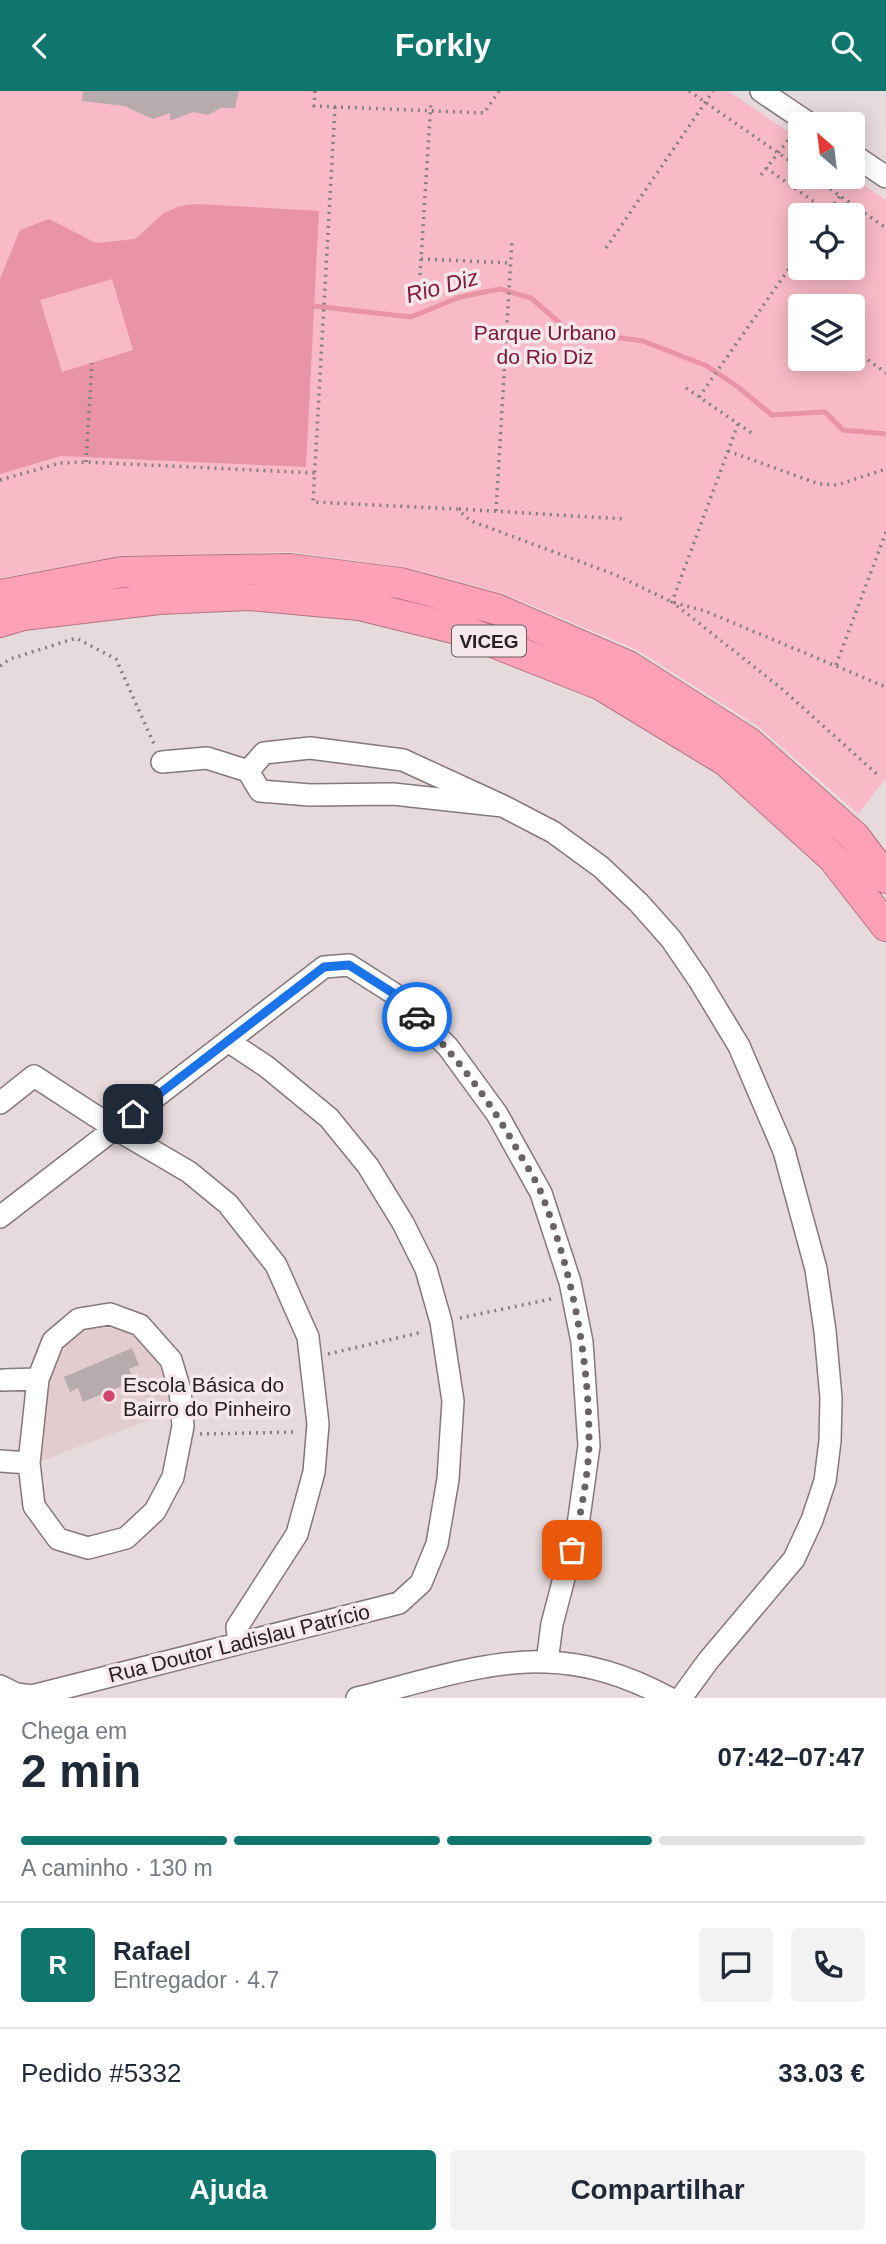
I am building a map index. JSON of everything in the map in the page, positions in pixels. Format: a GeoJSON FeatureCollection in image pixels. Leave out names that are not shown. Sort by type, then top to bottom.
{"type":"FeatureCollection","features":[{"type":"Feature","properties":{"kind":"highway","name":"VICEG"},"geometry":{"type":"LineString","coordinates":[[0,595],[122,572],[290,569],[400,583],[496,609],[628,666],[748,742],[855,837],[886,878]]}},
{"type":"Feature","properties":{"kind":"highway","name":"VICEG"},"geometry":{"type":"LineString","coordinates":[[0,622],[23,615],[159,599],[248,595],[359,605],[465,631],[601,685],[726,761],[833,858],[886,926]]}},
{"type":"Feature","properties":{"kind":"street"},"geometry":{"type":"LineString","coordinates":[[761,91],[791,112]]}},
{"type":"Feature","properties":{"kind":"street"},"geometry":{"type":"LineString","coordinates":[[865,163],[886,177]]}},
{"type":"Feature","properties":{"kind":"street"},"geometry":{"type":"LineString","coordinates":[[247,771],[264,753],[310,748],[403,760],[552,832],[601,867],[639,903],[671,939],[739,1046],[784,1151],[816,1269],[831,1398],[830,1441],[825,1481],[812,1520],[794,1559],[708,1661],[681,1698]]}},
{"type":"Feature","properties":{"kind":"street"},"geometry":{"type":"LineString","coordinates":[[162,762],[207,758],[247,771],[260,791],[310,795],[393,794],[503,806]]}},
{"type":"Feature","properties":{"kind":"street"},"geometry":{"type":"LineString","coordinates":[[0,1217],[324,967],[349,965],[393,993],[448,1047],[498,1114],[541,1193],[572,1294],[582,1342],[589,1446],[578,1525],[552,1624],[547,1662]]}},
{"type":"Feature","properties":{"kind":"street"},"geometry":{"type":"LineString","coordinates":[[228,1041],[267,1067],[329,1118],[368,1166],[403,1223],[426,1269],[442,1325]]}},
{"type":"Feature","properties":{"kind":"street"},"geometry":{"type":"LineString","coordinates":[[0,1103],[34,1076],[189,1172],[228,1204],[276,1265],[308,1337],[317,1432],[314,1472],[296,1534],[237,1627],[239,1643]]}},
{"type":"Feature","properties":{"kind":"street"},"geometry":{"type":"LineString","coordinates":[[110,1314],[140,1325],[171,1360],[180,1390],[181,1434],[173,1477],[155,1511],[126,1538],[88,1548],[58,1539],[34,1506],[29,1463],[38,1379],[53,1341],[79,1319],[110,1314]]}},
{"type":"Feature","properties":{"kind":"street","name":"Rua Doutor Ladislau Patrício"},"geometry":{"type":"LineString","coordinates":[[0,1686],[16,1694],[33,1696],[399,1603],[421,1583],[437,1544],[453,1401],[442,1325]]}},
{"type":"Feature","properties":{"kind":"street"},"geometry":{"type":"LineString","coordinates":[[1,1382],[38,1379]]}},
{"type":"Feature","properties":{"kind":"street"},"geometry":{"type":"LineString","coordinates":[[0,1461],[29,1463]]}},
{"type":"Feature","properties":{"kind":"street"},"geometry":{"type":"LineString","coordinates":[[357,1698],[509,1663],[547,1662],[601,1670],[668,1698]]}},
{"type":"Feature","properties":{"kind":"path"},"geometry":{"type":"LineString","coordinates":[[315,91],[314,106],[484,113],[499,91]]}},
{"type":"Feature","properties":{"kind":"path"},"geometry":{"type":"LineString","coordinates":[[689,91],[788,160]]}},
{"type":"Feature","properties":{"kind":"path"},"geometry":{"type":"LineString","coordinates":[[606,248],[713,91]]}},
{"type":"Feature","properties":{"kind":"path"},"geometry":{"type":"LineString","coordinates":[[420,275],[431,101]]}},
{"type":"Feature","properties":{"kind":"path"},"geometry":{"type":"LineString","coordinates":[[335,107],[313,502],[624,519]]}},
{"type":"Feature","properties":{"kind":"path"},"geometry":{"type":"LineString","coordinates":[[761,175],[788,142]]}},
{"type":"Feature","properties":{"kind":"path"},"geometry":{"type":"LineString","coordinates":[[766,168],[812,203]]}},
{"type":"Feature","properties":{"kind":"path"},"geometry":{"type":"LineString","coordinates":[[830,189],[886,228]]}},
{"type":"Feature","properties":{"kind":"path"},"geometry":{"type":"LineString","coordinates":[[835,203],[840,196]]}},
{"type":"Feature","properties":{"kind":"path"},"geometry":{"type":"LineString","coordinates":[[496,511],[512,240]]}},
{"type":"Feature","properties":{"kind":"path"},"geometry":{"type":"LineString","coordinates":[[421,259],[511,263]]}},
{"type":"Feature","properties":{"kind":"path"},"geometry":{"type":"LineString","coordinates":[[699,397],[788,270]]}},
{"type":"Feature","properties":{"kind":"path"},"geometry":{"type":"LineString","coordinates":[[868,360],[886,373]]}},
{"type":"Feature","properties":{"kind":"path"},"geometry":{"type":"LineString","coordinates":[[86,462],[92,363]]}},
{"type":"Feature","properties":{"kind":"path"},"geometry":{"type":"LineString","coordinates":[[686,388],[753,434]]}},
{"type":"Feature","properties":{"kind":"path"},"geometry":{"type":"LineString","coordinates":[[672,602],[738,424]]}},
{"type":"Feature","properties":{"kind":"path"},"geometry":{"type":"LineString","coordinates":[[729,451],[819,484],[837,485],[886,469]]}},
{"type":"Feature","properties":{"kind":"path"},"geometry":{"type":"LineString","coordinates":[[0,480],[60,463],[86,462],[315,473]]}},
{"type":"Feature","properties":{"kind":"path"},"geometry":{"type":"LineString","coordinates":[[457,509],[471,521],[616,575],[672,602],[705,611],[886,687]]}},
{"type":"Feature","properties":{"kind":"path"},"geometry":{"type":"LineString","coordinates":[[836,665],[886,532]]}},
{"type":"Feature","properties":{"kind":"path"},"geometry":{"type":"LineString","coordinates":[[672,602],[781,688],[879,776]]}},
{"type":"Feature","properties":{"kind":"path"},"geometry":{"type":"LineString","coordinates":[[0,666],[10,659],[76,638],[116,659],[162,762]]}},
{"type":"Feature","properties":{"kind":"path"},"geometry":{"type":"LineString","coordinates":[[310,1359],[572,1294]]}},
{"type":"Feature","properties":{"kind":"path"},"geometry":{"type":"LineString","coordinates":[[181,1434],[317,1432]]}},
{"type":"Feature","properties":{"kind":"shaded area"},"geometry":{"type":"Polygon","coordinates":[[[198,204],[319,211],[306,467],[61,456],[0,474],[0,279],[20,230],[49,219],[96,243],[135,239],[164,213],[180,206],[198,204]],[[112,279],[40,300],[62,372],[133,350],[112,279]]]}},
{"type":"Feature","properties":{"kind":"shaded area","name":"Escola Básica do Bairro do Pinheiro"},"geometry":{"type":"Polygon","coordinates":[[[97,1327],[134,1333],[146,1342],[164,1372],[173,1411],[41,1461],[51,1370],[63,1342],[97,1327]]]}},
{"type":"Feature","properties":{"kind":"green space","name":"Parque Urbano do Rio Diz"},"geometry":{"type":"Polygon","coordinates":[[[0,91],[729,91],[788,132],[788,189],[865,189],[865,186],[886,200],[886,778],[858,814],[759,727],[637,650],[502,593],[403,567],[291,552],[120,556],[0,578],[0,91]]]}},
{"type":"Feature","properties":{"kind":"building"},"geometry":{"type":"Polygon","coordinates":[[[83,91],[239,91],[235,108],[221,108],[208,115],[193,112],[170,121],[170,113],[153,119],[124,106],[82,101],[83,91]]]}},
{"type":"Feature","properties":{"kind":"building"},"geometry":{"type":"Polygon","coordinates":[[[132,1348],[139,1365],[129,1369],[134,1381],[83,1402],[78,1388],[70,1392],[64,1377],[132,1348]]]}},
{"type":"Feature","properties":{"kind":"waterway","name":"Rio Diz"},"geometry":{"type":"LineString","coordinates":[[308,308],[314,306],[411,317],[460,297],[500,289],[531,298],[569,331],[643,341],[707,366],[772,415],[825,412],[843,430],[886,434]]}},
{"type":"Feature","properties":{"kind":"way so far"},"geometry":{"type":"LineString","coordinates":[[417,1017],[448,1047],[498,1114],[541,1193],[570,1282],[582,1342],[589,1446],[572,1550]]}},
{"type":"Feature","properties":{"kind":"place","name":"Escola Básica do Bairro do Pinheiro"},"geometry":{"type":"Point","coordinates":[109,1396]}},
{"type":"Feature","properties":{"kind":"route"},"geometry":{"type":"LineString","coordinates":[[133,1114],[324,967],[349,965],[393,993],[417,1017]]}}]}
